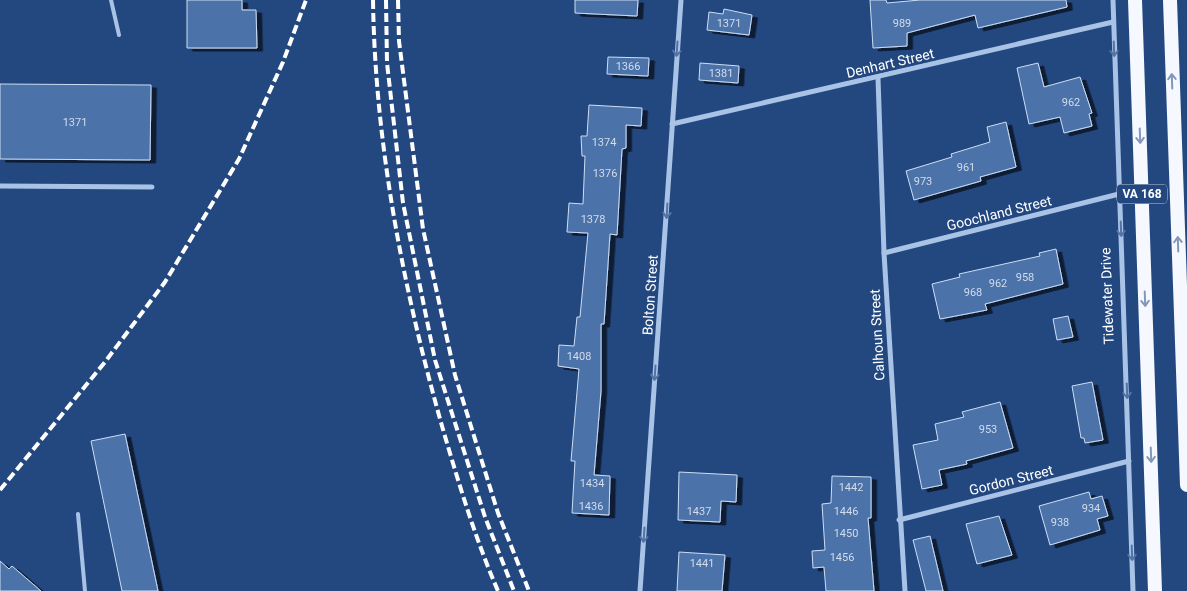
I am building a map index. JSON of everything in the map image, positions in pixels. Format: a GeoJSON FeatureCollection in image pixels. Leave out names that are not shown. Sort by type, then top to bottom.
{"type":"FeatureCollection","features":[{"type":"Feature","properties":{"kind":"highway","name":"VA 168"},"geometry":{"type":"LineString","coordinates":[[1135,0],[1155,591]]}},
{"type":"Feature","properties":{"kind":"highway","name":"VA 168"},"geometry":{"type":"LineString","coordinates":[[1170,0],[1187,485]]}},
{"type":"Feature","properties":{"kind":"street","name":"Bolton Street"},"geometry":{"type":"LineString","coordinates":[[640,591],[681,0]]}},
{"type":"Feature","properties":{"kind":"street","name":"Tidewater Drive"},"geometry":{"type":"LineString","coordinates":[[1113,0],[1133,591]]}},
{"type":"Feature","properties":{"kind":"street","name":"Denhart Street"},"geometry":{"type":"LineString","coordinates":[[672,124],[1114,22]]}},
{"type":"Feature","properties":{"kind":"street","name":"Calhoun Street"},"geometry":{"type":"LineString","coordinates":[[878,78],[884,253],[904,591]]}},
{"type":"Feature","properties":{"kind":"street"},"geometry":{"type":"LineString","coordinates":[[0,186],[152,187]]}},
{"type":"Feature","properties":{"kind":"street","name":"Goochland Street"},"geometry":{"type":"LineString","coordinates":[[884,253],[1119,194]]}},
{"type":"Feature","properties":{"kind":"street","name":"Gordon Street"},"geometry":{"type":"LineString","coordinates":[[899,520],[1129,461]]}},
{"type":"Feature","properties":{"kind":"lane"},"geometry":{"type":"LineString","coordinates":[[110,0],[119,34]]}},
{"type":"Feature","properties":{"kind":"lane"},"geometry":{"type":"LineString","coordinates":[[78,514],[85,591]]}},
{"type":"Feature","properties":{"kind":"building"},"geometry":{"type":"Polygon","coordinates":[[[187,0],[242,0],[242,10],[256,10],[257,48],[187,48],[187,0]]]}},
{"type":"Feature","properties":{"kind":"building"},"geometry":{"type":"Polygon","coordinates":[[[575,0],[638,0],[637,16],[575,13],[575,0]]]}},
{"type":"Feature","properties":{"kind":"building"},"geometry":{"type":"Polygon","coordinates":[[[870,0],[886,0],[887,3],[920,0],[1066,0],[1067,7],[978,28],[975,15],[907,33],[907,46],[873,48],[870,0]]]}},
{"type":"Feature","properties":{"kind":"building"},"geometry":{"type":"Polygon","coordinates":[[[724,9],[752,15],[749,35],[707,30],[709,12],[723,14],[724,9]]]}},
{"type":"Feature","properties":{"kind":"building"},"geometry":{"type":"Polygon","coordinates":[[[608,57],[649,58],[648,76],[607,74],[608,57]]]}},
{"type":"Feature","properties":{"kind":"building"},"geometry":{"type":"Polygon","coordinates":[[[700,63],[739,66],[738,83],[699,80],[700,63]]]}},
{"type":"Feature","properties":{"kind":"building"},"geometry":{"type":"Polygon","coordinates":[[[1038,63],[1044,87],[1080,77],[1092,113],[1089,114],[1092,126],[1064,133],[1060,117],[1029,124],[1017,68],[1038,63]]]}},
{"type":"Feature","properties":{"kind":"building"},"geometry":{"type":"Polygon","coordinates":[[[0,84],[151,85],[150,160],[0,159],[0,84]]]}},
{"type":"Feature","properties":{"kind":"building"},"geometry":{"type":"Polygon","coordinates":[[[589,105],[642,108],[641,126],[626,125],[626,148],[622,149],[617,235],[610,234],[604,324],[601,324],[601,391],[594,475],[610,476],[609,515],[572,513],[575,461],[571,461],[579,369],[558,366],[559,345],[574,346],[577,317],[580,317],[588,233],[567,232],[569,203],[583,204],[585,156],[582,156],[581,136],[587,136],[589,105]]]}},
{"type":"Feature","properties":{"kind":"building"},"geometry":{"type":"Polygon","coordinates":[[[1006,122],[1016,167],[980,177],[981,181],[914,200],[906,171],[952,157],[951,154],[990,142],[987,127],[1006,122]]]}},
{"type":"Feature","properties":{"kind":"building"},"geometry":{"type":"Polygon","coordinates":[[[1056,249],[1063,284],[985,304],[987,310],[940,319],[932,284],[960,277],[959,274],[1040,256],[1039,253],[1056,249]]]}},
{"type":"Feature","properties":{"kind":"building"},"geometry":{"type":"Polygon","coordinates":[[[1068,316],[1073,337],[1057,340],[1053,319],[1068,316]]]}},
{"type":"Feature","properties":{"kind":"building"},"geometry":{"type":"Polygon","coordinates":[[[1092,382],[1103,440],[1085,443],[1084,438],[1081,438],[1072,386],[1092,382]]]}},
{"type":"Feature","properties":{"kind":"building"},"geometry":{"type":"Polygon","coordinates":[[[1000,402],[1013,448],[966,461],[967,464],[939,470],[942,485],[922,489],[913,445],[938,440],[935,424],[964,417],[962,412],[1000,402]]]}},
{"type":"Feature","properties":{"kind":"building"},"geometry":{"type":"Polygon","coordinates":[[[125,434],[158,591],[122,591],[91,441],[125,434]]]}},
{"type":"Feature","properties":{"kind":"building"},"geometry":{"type":"Polygon","coordinates":[[[679,472],[737,475],[736,502],[721,501],[720,522],[678,520],[679,472]]]}},
{"type":"Feature","properties":{"kind":"building"},"geometry":{"type":"Polygon","coordinates":[[[832,476],[871,477],[871,518],[868,518],[874,591],[826,591],[824,567],[813,568],[812,551],[825,550],[822,504],[831,503],[832,476]]]}},
{"type":"Feature","properties":{"kind":"building"},"geometry":{"type":"Polygon","coordinates":[[[1089,492],[1091,499],[1102,496],[1108,516],[1097,519],[1100,530],[1050,545],[1039,506],[1089,492]]]}},
{"type":"Feature","properties":{"kind":"building"},"geometry":{"type":"Polygon","coordinates":[[[999,516],[1012,555],[977,564],[966,524],[999,516]]]}},
{"type":"Feature","properties":{"kind":"building"},"geometry":{"type":"Polygon","coordinates":[[[930,536],[943,591],[926,591],[913,540],[930,536]]]}},
{"type":"Feature","properties":{"kind":"building"},"geometry":{"type":"Polygon","coordinates":[[[679,552],[725,555],[722,591],[677,591],[679,552]]]}},
{"type":"Feature","properties":{"kind":"building"},"geometry":{"type":"Polygon","coordinates":[[[0,561],[9,569],[12,566],[41,591],[0,591],[0,561]]]}},
{"type":"Feature","properties":{"kind":"railway"},"geometry":{"type":"LineString","coordinates":[[0,490],[105,362],[165,282],[239,159],[283,62],[306,0]]}},
{"type":"Feature","properties":{"kind":"railway"},"geometry":{"type":"LineString","coordinates":[[373,0],[375,54],[385,161],[415,321],[448,447],[474,530],[498,591]]}},
{"type":"Feature","properties":{"kind":"railway"},"geometry":{"type":"LineString","coordinates":[[386,0],[387,63],[403,203],[435,360],[485,517],[514,591]]}},
{"type":"Feature","properties":{"kind":"railway"},"geometry":{"type":"LineString","coordinates":[[398,0],[399,41],[423,229],[455,375],[498,513],[529,591]]}}]}
